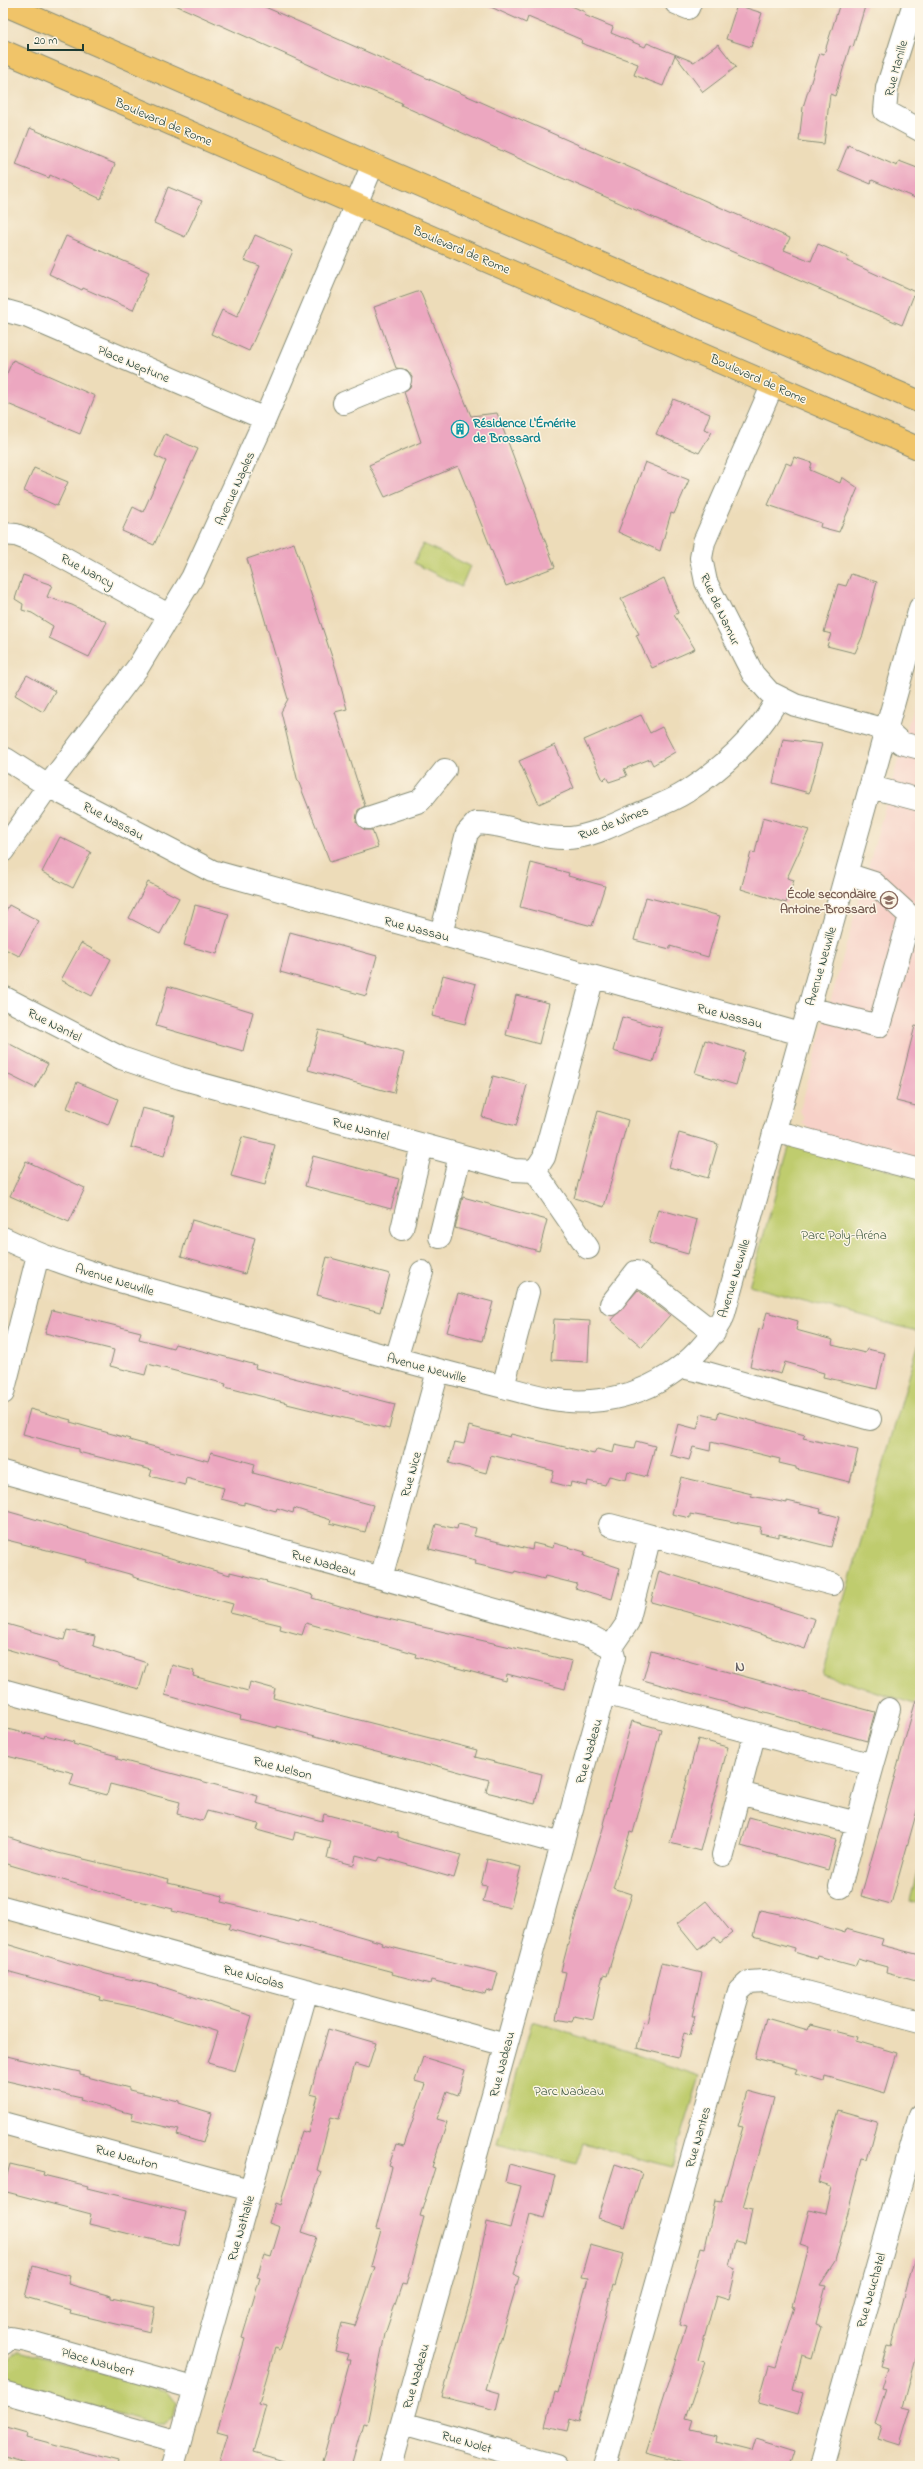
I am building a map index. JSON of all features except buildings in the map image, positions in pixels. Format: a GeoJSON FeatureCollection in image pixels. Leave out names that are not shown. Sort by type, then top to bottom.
{"type":"FeatureCollection","features":[{"type":"Feature","properties":{"kind":"main road"},"geometry":{"type":"LineString","coordinates":[[4,5],[920,402]]}},
{"type":"Feature","properties":{"kind":"main road","name":"Boulevard de Rome"},"geometry":{"type":"LineString","coordinates":[[3,51],[920,449]]}},
{"type":"Feature","properties":{"kind":"street"},"geometry":{"type":"LineString","coordinates":[[676,3],[688,8],[690,3]]}},
{"type":"Feature","properties":{"kind":"street","name":"Rue Manille"},"geometry":{"type":"LineString","coordinates":[[914,3],[887,88],[884,111],[920,130]]}},
{"type":"Feature","properties":{"kind":"street","name":"Avenue Naples"},"geometry":{"type":"LineString","coordinates":[[3,851],[48,786],[127,682],[170,616],[213,535],[265,419],[373,164]]}},
{"type":"Feature","properties":{"kind":"street","name":"Place Neptune"},"geometry":{"type":"LineString","coordinates":[[3,310],[28,317],[265,419]]}},
{"type":"Feature","properties":{"kind":"street"},"geometry":{"type":"LineString","coordinates":[[344,403],[400,380]]}},
{"type":"Feature","properties":{"kind":"street","name":"Rue de Namur"},"geometry":{"type":"LineString","coordinates":[[773,384],[704,542],[701,558],[706,582],[746,661],[761,684],[778,698],[795,705],[887,730]]}},
{"type":"Feature","properties":{"kind":"street","name":"Rue Nancy"},"geometry":{"type":"LineString","coordinates":[[3,534],[16,534],[37,543],[170,616]]}},
{"type":"Feature","properties":{"kind":"street","name":"Avenue Neuville"},"geometry":{"type":"LineString","coordinates":[[3,1238],[38,1255],[100,1275],[438,1371],[547,1399],[571,1402],[616,1398],[638,1392],[682,1367],[701,1349],[714,1333],[723,1317],[808,1008],[917,630],[920,608]]}},
{"type":"Feature","properties":{"kind":"street","name":"Rue de Nîmes"},"geometry":{"type":"LineString","coordinates":[[441,934],[467,833],[476,823],[490,823],[555,838],[577,837],[609,827],[685,793],[710,775],[745,743],[778,698]]}},
{"type":"Feature","properties":{"kind":"street"},"geometry":{"type":"LineString","coordinates":[[887,730],[901,743],[920,748]]}},
{"type":"Feature","properties":{"kind":"street"},"geometry":{"type":"LineString","coordinates":[[6,759],[48,786]]}},
{"type":"Feature","properties":{"kind":"street"},"geometry":{"type":"LineString","coordinates":[[368,818],[420,801],[445,770]]}},
{"type":"Feature","properties":{"kind":"street","name":"Rue Nassau"},"geometry":{"type":"LineString","coordinates":[[48,786],[212,870],[801,1034]]}},
{"type":"Feature","properties":{"kind":"street"},"geometry":{"type":"LineString","coordinates":[[871,786],[920,800]]}},
{"type":"Feature","properties":{"kind":"street"},"geometry":{"type":"LineString","coordinates":[[808,1008],[880,1026],[910,916],[874,883],[846,874]]}},
{"type":"Feature","properties":{"kind":"street"},"geometry":{"type":"LineString","coordinates":[[588,1248],[534,1171],[544,1157],[593,977]]}},
{"type":"Feature","properties":{"kind":"street","name":"Rue Nantel"},"geometry":{"type":"LineString","coordinates":[[3,997],[121,1058],[180,1078],[460,1156],[514,1170],[534,1171]]}},
{"type":"Feature","properties":{"kind":"street"},"geometry":{"type":"LineString","coordinates":[[774,1131],[920,1170]]}},
{"type":"Feature","properties":{"kind":"street"},"geometry":{"type":"LineString","coordinates":[[402,1229],[422,1145]]}},
{"type":"Feature","properties":{"kind":"street"},"geometry":{"type":"LineString","coordinates":[[440,1237],[460,1156]]}},
{"type":"Feature","properties":{"kind":"street"},"geometry":{"type":"LineString","coordinates":[[3,1393],[38,1255]]}},
{"type":"Feature","properties":{"kind":"street"},"geometry":{"type":"LineString","coordinates":[[396,1359],[422,1272]]}},
{"type":"Feature","properties":{"kind":"street"},"geometry":{"type":"LineString","coordinates":[[611,1304],[636,1272],[714,1333]]}},
{"type":"Feature","properties":{"kind":"street"},"geometry":{"type":"LineString","coordinates":[[503,1387],[528,1292]]}},
{"type":"Feature","properties":{"kind":"street"},"geometry":{"type":"LineString","coordinates":[[682,1367],[870,1419]]}},
{"type":"Feature","properties":{"kind":"street","name":"Rue Nice"},"geometry":{"type":"LineString","coordinates":[[381,1578],[438,1371]]}},
{"type":"Feature","properties":{"kind":"street","name":"Rue Nadeau"},"geometry":{"type":"LineString","coordinates":[[3,1472],[592,1637],[611,1647],[614,1658],[390,2466]]}},
{"type":"Feature","properties":{"kind":"street"},"geometry":{"type":"LineString","coordinates":[[610,1525],[832,1584]]}},
{"type":"Feature","properties":{"kind":"street"},"geometry":{"type":"LineString","coordinates":[[611,1647],[628,1622],[650,1536]]}},
{"type":"Feature","properties":{"kind":"street","name":"Rue Nelson"},"geometry":{"type":"LineString","coordinates":[[3,1690],[562,1844]]}},
{"type":"Feature","properties":{"kind":"street"},"geometry":{"type":"LineString","coordinates":[[604,1693],[754,1735],[873,1765]]}},
{"type":"Feature","properties":{"kind":"street"},"geometry":{"type":"LineString","coordinates":[[840,1887],[889,1709]]}},
{"type":"Feature","properties":{"kind":"street"},"geometry":{"type":"LineString","coordinates":[[723,1855],[754,1735]]}},
{"type":"Feature","properties":{"kind":"street"},"geometry":{"type":"LineString","coordinates":[[739,1793],[857,1823]]}},
{"type":"Feature","properties":{"kind":"street","name":"Rue Nicolas"},"geometry":{"type":"LineString","coordinates":[[3,1907],[506,2045]]}},
{"type":"Feature","properties":{"kind":"street","name":"Rue Nantes"},"geometry":{"type":"LineString","coordinates":[[605,2466],[739,1991],[750,1982],[764,1981],[920,2022]]}},
{"type":"Feature","properties":{"kind":"street","name":"Rue Nathalie"},"geometry":{"type":"LineString","coordinates":[[173,2466],[307,1990]]}},
{"type":"Feature","properties":{"kind":"street","name":"Rue Neuchatel"},"geometry":{"type":"LineString","coordinates":[[821,2466],[920,2115]]}},
{"type":"Feature","properties":{"kind":"street","name":"Rue Newton"},"geometry":{"type":"LineString","coordinates":[[3,2123],[250,2190]]}},
{"type":"Feature","properties":{"kind":"street","name":"Place Naubert"},"geometry":{"type":"LineString","coordinates":[[3,2344],[10,2338],[27,2341],[194,2388]]}},
{"type":"Feature","properties":{"kind":"street"},"geometry":{"type":"LineString","coordinates":[[3,2392],[179,2442]]}},
{"type":"Feature","properties":{"kind":"street","name":"Rue Nolet"},"geometry":{"type":"LineString","coordinates":[[402,2423],[556,2466]]}},
{"type":"Feature","properties":{"kind":"shaded area","name":"École secondaire Antoine-Brossard"},"geometry":{"type":"Polygon","coordinates":[[[920,682],[920,1163],[816,1134],[802,1123],[804,1120],[800,1110],[920,682]]]}},
{"type":"Feature","properties":{"kind":"green space"},"geometry":{"type":"Polygon","coordinates":[[[423,544],[470,566],[461,587],[414,563],[423,544]]]}},
{"type":"Feature","properties":{"kind":"green space","name":"Parc Poly-Aréna"},"geometry":{"type":"Polygon","coordinates":[[[790,1143],[920,1178],[920,1332],[749,1286],[790,1143]]]}},
{"type":"Feature","properties":{"kind":"green space"},"geometry":{"type":"Polygon","coordinates":[[[920,1339],[920,1706],[822,1674],[920,1339]]]}},
{"type":"Feature","properties":{"kind":"green space"},"geometry":{"type":"Polygon","coordinates":[[[920,1859],[920,1904],[910,1901],[920,1859]]]}},
{"type":"Feature","properties":{"kind":"green space","name":"Parc Nadeau"},"geometry":{"type":"Polygon","coordinates":[[[532,2021],[700,2076],[672,2167],[583,2143],[577,2164],[497,2144],[532,2021]]]}},
{"type":"Feature","properties":{"kind":"green space"},"geometry":{"type":"Polygon","coordinates":[[[19,2351],[167,2391],[176,2403],[172,2419],[165,2424],[155,2424],[15,2385],[7,2376],[6,2367],[10,2358],[19,2351]]]}},
{"type":"Feature","properties":{"kind":"place","name":"Résidence L'Émérite de Brossard"},"geometry":{"type":"Point","coordinates":[460,429]}},
{"type":"Feature","properties":{"kind":"place","name":"École secondaire Antoine-Brossard"},"geometry":{"type":"Point","coordinates":[889,900]}},
{"type":"Feature","properties":{"kind":"district","name":"N"},"geometry":{"type":"Point","coordinates":[740,1666]}}]}
